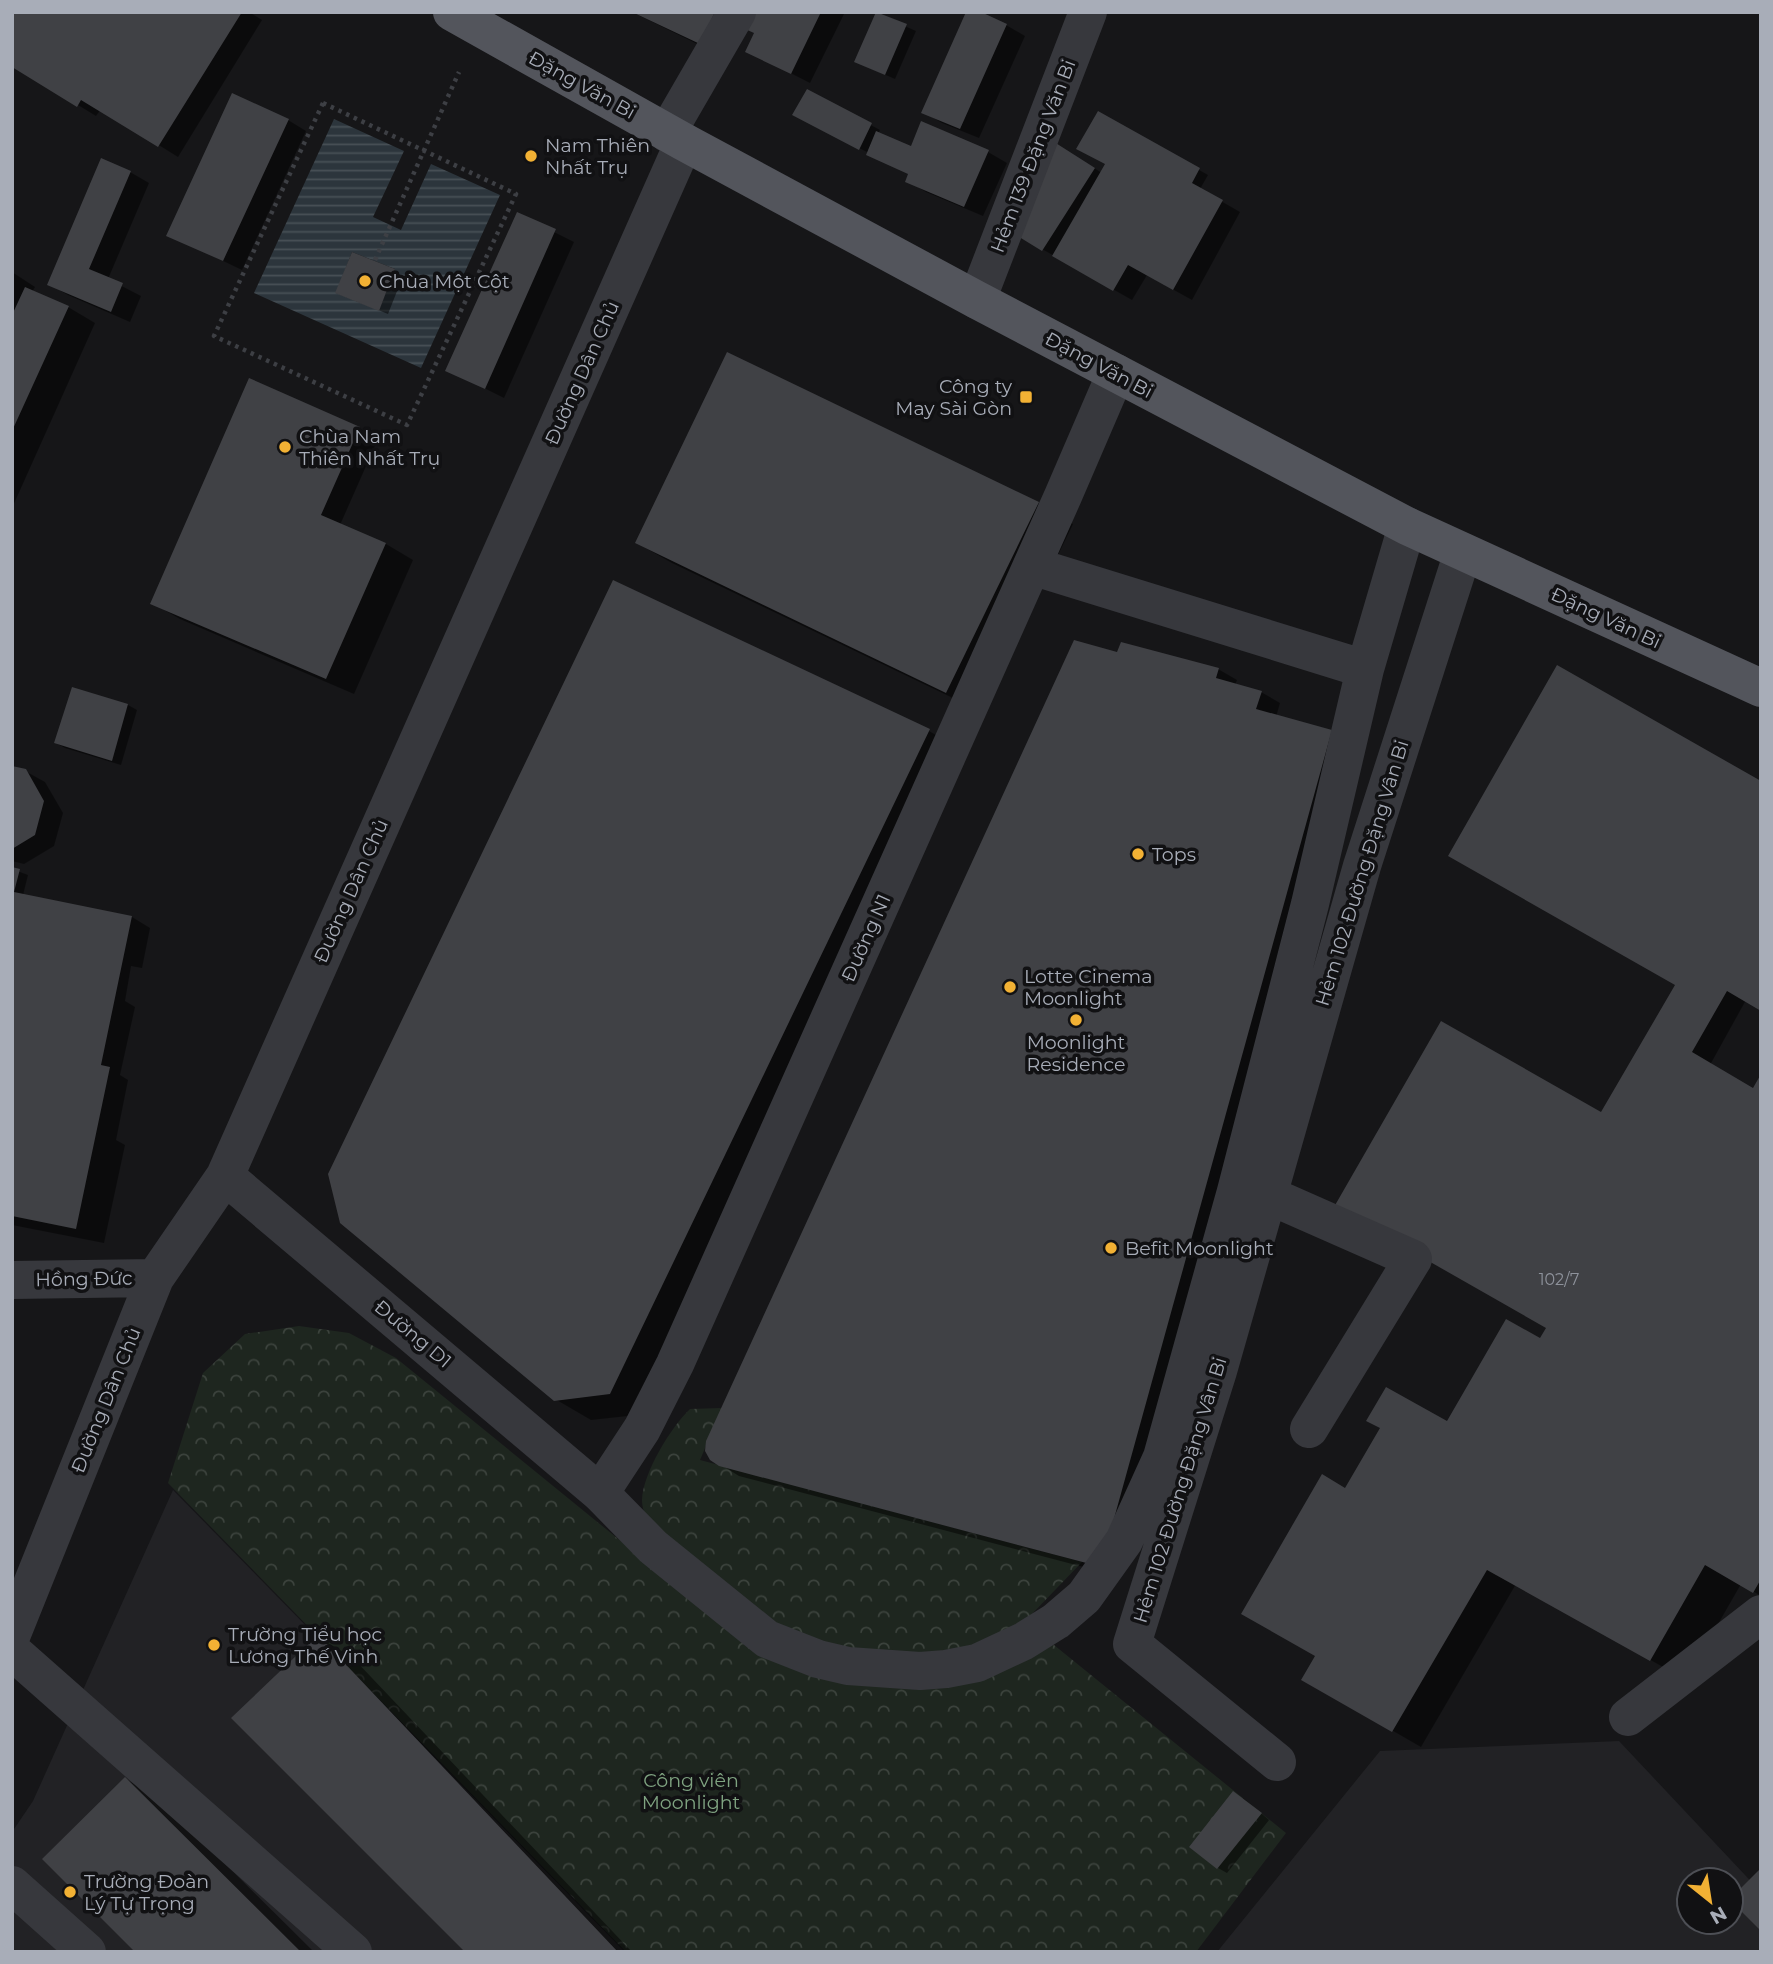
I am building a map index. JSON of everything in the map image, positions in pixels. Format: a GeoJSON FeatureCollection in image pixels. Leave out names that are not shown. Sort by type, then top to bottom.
{"type":"FeatureCollection","features":[{"type":"Feature","properties":{"kind":"main road","name":"Đặng Văn Bi"},"geometry":{"type":"LineString","coordinates":[[465,20],[676,138],[977,300],[1407,526],[1761,688]]}},
{"type":"Feature","properties":{"kind":"street","name":"Đường Dân Chủ"},"geometry":{"type":"LineString","coordinates":[[12,1634],[155,1278],[225,1176],[676,138],[737,12]]}},
{"type":"Feature","properties":{"kind":"street","name":"Hẻm 139 Đặng Văn Bi"},"geometry":{"type":"LineString","coordinates":[[977,300],[1088,12]]}},
{"type":"Feature","properties":{"kind":"street","name":"Đường N1"},"geometry":{"type":"LineString","coordinates":[[600,1493],[642,1429],[676,1364],[1116,373]]}},
{"type":"Feature","properties":{"kind":"street","name":"Đường D1"},"geometry":{"type":"LineString","coordinates":[[225,1176],[600,1493],[653,1547],[767,1639],[818,1659],[848,1666],[920,1671],[946,1670],[977,1662],[1024,1641],[1056,1621],[1084,1597],[1124,1541],[1162,1457],[1243,1165],[1310,904],[1365,669],[1407,526]]}},
{"type":"Feature","properties":{"kind":"street","name":"Hẻm 102 Đường Đặng Vân Bi"},"geometry":{"type":"LineString","coordinates":[[1277,1762],[1132,1644],[1218,1371],[1362,866],[1463,552]]}},
{"type":"Feature","properties":{"kind":"street"},"geometry":{"type":"LineString","coordinates":[[1032,566],[1365,669]]}},
{"type":"Feature","properties":{"kind":"street"},"geometry":{"type":"LineString","coordinates":[[1268,1195],[1413,1259],[1309,1429]]}},
{"type":"Feature","properties":{"kind":"street","name":"Hồng Đức"},"geometry":{"type":"LineString","coordinates":[[12,1280],[155,1278]]}},
{"type":"Feature","properties":{"kind":"street"},"geometry":{"type":"LineString","coordinates":[[1628,1717],[1761,1614]]}},
{"type":"Feature","properties":{"kind":"street"},"geometry":{"type":"LineString","coordinates":[[12,1651],[353,1952]]}},
{"type":"Feature","properties":{"kind":"street"},"geometry":{"type":"LineString","coordinates":[[12,1885],[87,1952]]}},
{"type":"Feature","properties":{"kind":"path"},"geometry":{"type":"LineString","coordinates":[[374,260],[423,151],[465,20]]}},
{"type":"Feature","properties":{"kind":"path"},"geometry":{"type":"LineString","coordinates":[[323,103],[423,151],[516,194],[407,425],[214,336],[323,103]]}},
{"type":"Feature","properties":{"kind":"shaded area"},"geometry":{"type":"Polygon","coordinates":[[[334,119],[404,151],[373,217],[401,230],[431,164],[500,195],[421,368],[254,293],[334,119]],[[352,252],[336,293],[379,310],[395,269],[352,252]]]}},
{"type":"Feature","properties":{"kind":"shaded area","name":"Trường Tiểu học Lương Thế Vinh"},"geometry":{"type":"Polygon","coordinates":[[[173,1490],[625,1952],[12,1952],[12,1832],[33,1801],[173,1490]]]}},
{"type":"Feature","properties":{"kind":"shaded area"},"geometry":{"type":"Polygon","coordinates":[[[1619,1741],[1737,1866],[1675,1866],[1675,1936],[1745,1936],[1745,1875],[1761,1892],[1761,1952],[1217,1952],[1380,1751],[1619,1741]]]}},
{"type":"Feature","properties":{"kind":"green space","name":"Công viên Moonlight"},"geometry":{"type":"Polygon","coordinates":[[[299,1326],[349,1333],[396,1358],[617,1538],[731,1626],[791,1665],[1054,1645],[1286,1833],[1196,1952],[626,1952],[168,1483],[203,1373],[245,1334],[299,1326]]]}},
{"type":"Feature","properties":{"kind":"green space"},"geometry":{"type":"Polygon","coordinates":[[[722,1408],[700,1460],[1082,1562],[1030,1616],[999,1636],[951,1654],[905,1660],[786,1633],[647,1522],[642,1500],[647,1477],[659,1451],[690,1409],[722,1408]]]}},
{"type":"Feature","properties":{"kind":"building"},"geometry":{"type":"Polygon","coordinates":[[[12,12],[242,12],[158,147],[81,100],[77,107],[12,67],[12,12]]]}},
{"type":"Feature","properties":{"kind":"building"},"geometry":{"type":"Polygon","coordinates":[[[632,12],[715,12],[700,44],[632,12]]]}},
{"type":"Feature","properties":{"kind":"building"},"geometry":{"type":"Polygon","coordinates":[[[729,12],[821,12],[791,74],[745,52],[754,33],[725,20],[729,12]]]}},
{"type":"Feature","properties":{"kind":"building"},"geometry":{"type":"Polygon","coordinates":[[[876,12],[907,24],[885,75],[854,62],[876,12]]]}},
{"type":"Feature","properties":{"kind":"building"},"geometry":{"type":"Polygon","coordinates":[[[966,12],[981,12],[1007,24],[960,129],[921,113],[966,12]]]}},
{"type":"Feature","properties":{"kind":"building"},"geometry":{"type":"Polygon","coordinates":[[[807,89],[872,123],[859,150],[792,115],[807,89]]]}},
{"type":"Feature","properties":{"kind":"building"},"geometry":{"type":"Polygon","coordinates":[[[232,93],[289,119],[223,261],[166,236],[232,93]]]}},
{"type":"Feature","properties":{"kind":"building"},"geometry":{"type":"Polygon","coordinates":[[[1098,111],[1200,168],[1192,183],[1223,200],[1173,290],[1128,265],[1113,291],[1052,256],[1105,164],[1076,149],[1098,111]]]}},
{"type":"Feature","properties":{"kind":"building"},"geometry":{"type":"Polygon","coordinates":[[[921,121],[989,150],[964,207],[905,182],[908,174],[866,155],[876,131],[911,146],[921,121]]]}},
{"type":"Feature","properties":{"kind":"building"},"geometry":{"type":"Polygon","coordinates":[[[1051,140],[1095,168],[1042,251],[998,224],[1051,140]]]}},
{"type":"Feature","properties":{"kind":"building"},"geometry":{"type":"Polygon","coordinates":[[[101,158],[131,171],[89,269],[123,283],[111,312],[47,285],[101,158]]]}},
{"type":"Feature","properties":{"kind":"building"},"geometry":{"type":"Polygon","coordinates":[[[517,212],[556,229],[485,389],[445,371],[517,212]]]}},
{"type":"Feature","properties":{"kind":"building","name":"Chùa Một Cột"},"geometry":{"type":"Polygon","coordinates":[[[352,252],[395,269],[379,311],[335,293],[352,252]]]}},
{"type":"Feature","properties":{"kind":"building"},"geometry":{"type":"Polygon","coordinates":[[[25,287],[69,306],[12,431],[12,315],[25,287]]]}},
{"type":"Feature","properties":{"kind":"building"},"geometry":{"type":"Polygon","coordinates":[[[727,352],[1039,502],[946,693],[635,543],[727,352]]]}},
{"type":"Feature","properties":{"kind":"building"},"geometry":{"type":"Polygon","coordinates":[[[249,378],[360,427],[321,515],[386,543],[326,679],[150,604],[249,378]]]}},
{"type":"Feature","properties":{"kind":"building"},"geometry":{"type":"Polygon","coordinates":[[[613,580],[930,729],[610,1394],[554,1401],[340,1223],[328,1174],[613,580]]]}},
{"type":"Feature","properties":{"kind":"building","name":"Moonlight Residence"},"geometry":{"type":"Polygon","coordinates":[[[1074,640],[1117,652],[1121,642],[1219,668],[1216,678],[1262,691],[1256,709],[1332,730],[1104,1555],[1094,1565],[719,1466],[710,1460],[705,1451],[706,1441],[1074,640]]]}},
{"type":"Feature","properties":{"kind":"building"},"geometry":{"type":"Polygon","coordinates":[[[1557,665],[1761,781],[1761,1011],[1727,991],[1692,1052],[1753,1088],[1761,1074],[1761,1579],[1753,1593],[1705,1565],[1650,1661],[1487,1570],[1392,1732],[1301,1680],[1315,1656],[1241,1614],[1322,1474],[1345,1488],[1380,1428],[1366,1421],[1386,1387],[1447,1421],[1506,1319],[1540,1338],[1546,1328],[1334,1207],[1441,1021],[1601,1112],[1675,985],[1448,856],[1557,665]]]}},
{"type":"Feature","properties":{"kind":"building"},"geometry":{"type":"Polygon","coordinates":[[[72,687],[128,704],[112,761],[54,743],[72,687]]]}},
{"type":"Feature","properties":{"kind":"building"},"geometry":{"type":"Polygon","coordinates":[[[12,766],[26,769],[44,801],[35,835],[12,849],[12,766]]]}},
{"type":"Feature","properties":{"kind":"building"},"geometry":{"type":"Polygon","coordinates":[[[12,867],[20,869],[14,892],[132,916],[101,1065],[110,1067],[76,1229],[12,1216],[12,867]]]}},
{"type":"Feature","properties":{"kind":"building"},"geometry":{"type":"Polygon","coordinates":[[[318,1635],[618,1952],[465,1952],[231,1718],[318,1635]]]}},
{"type":"Feature","properties":{"kind":"building"},"geometry":{"type":"Polygon","coordinates":[[[125,1777],[301,1952],[135,1952],[42,1859],[125,1777]]]}},
{"type":"Feature","properties":{"kind":"building"},"geometry":{"type":"Polygon","coordinates":[[[1233,1791],[1262,1813],[1217,1869],[1189,1847],[1233,1791]]]}},
{"type":"Feature","properties":{"kind":"building"},"geometry":{"type":"Polygon","coordinates":[[[1761,1868],[1761,1931],[1745,1915],[1745,1884],[1761,1868]]]}},
{"type":"Feature","properties":{"kind":"place","name":"Nam Thiên Nhất Trụ"},"geometry":{"type":"Point","coordinates":[531,156]}},
{"type":"Feature","properties":{"kind":"place","name":"Chùa Một Cột"},"geometry":{"type":"Point","coordinates":[365,281]}},
{"type":"Feature","properties":{"kind":"place","name":"Công ty May Sài Gòn"},"geometry":{"type":"Point","coordinates":[1026,397]}},
{"type":"Feature","properties":{"kind":"place","name":"Chùa Nam Thiên Nhất Trụ"},"geometry":{"type":"Point","coordinates":[285,447]}},
{"type":"Feature","properties":{"kind":"place","name":"Tops"},"geometry":{"type":"Point","coordinates":[1138,854]}},
{"type":"Feature","properties":{"kind":"place","name":"Lotte Cinema Moonlight"},"geometry":{"type":"Point","coordinates":[1010,987]}},
{"type":"Feature","properties":{"kind":"place","name":"Moonlight Residence"},"geometry":{"type":"Point","coordinates":[1076,1020]}},
{"type":"Feature","properties":{"kind":"place","name":"Befit Moonlight"},"geometry":{"type":"Point","coordinates":[1111,1248]}},
{"type":"Feature","properties":{"kind":"place","name":"Trường Tiểu học Lương Thế Vinh"},"geometry":{"type":"Point","coordinates":[214,1645]}},
{"type":"Feature","properties":{"kind":"place","name":"Trường Đoàn Lý Tự Trọng"},"geometry":{"type":"Point","coordinates":[70,1892]}}]}
